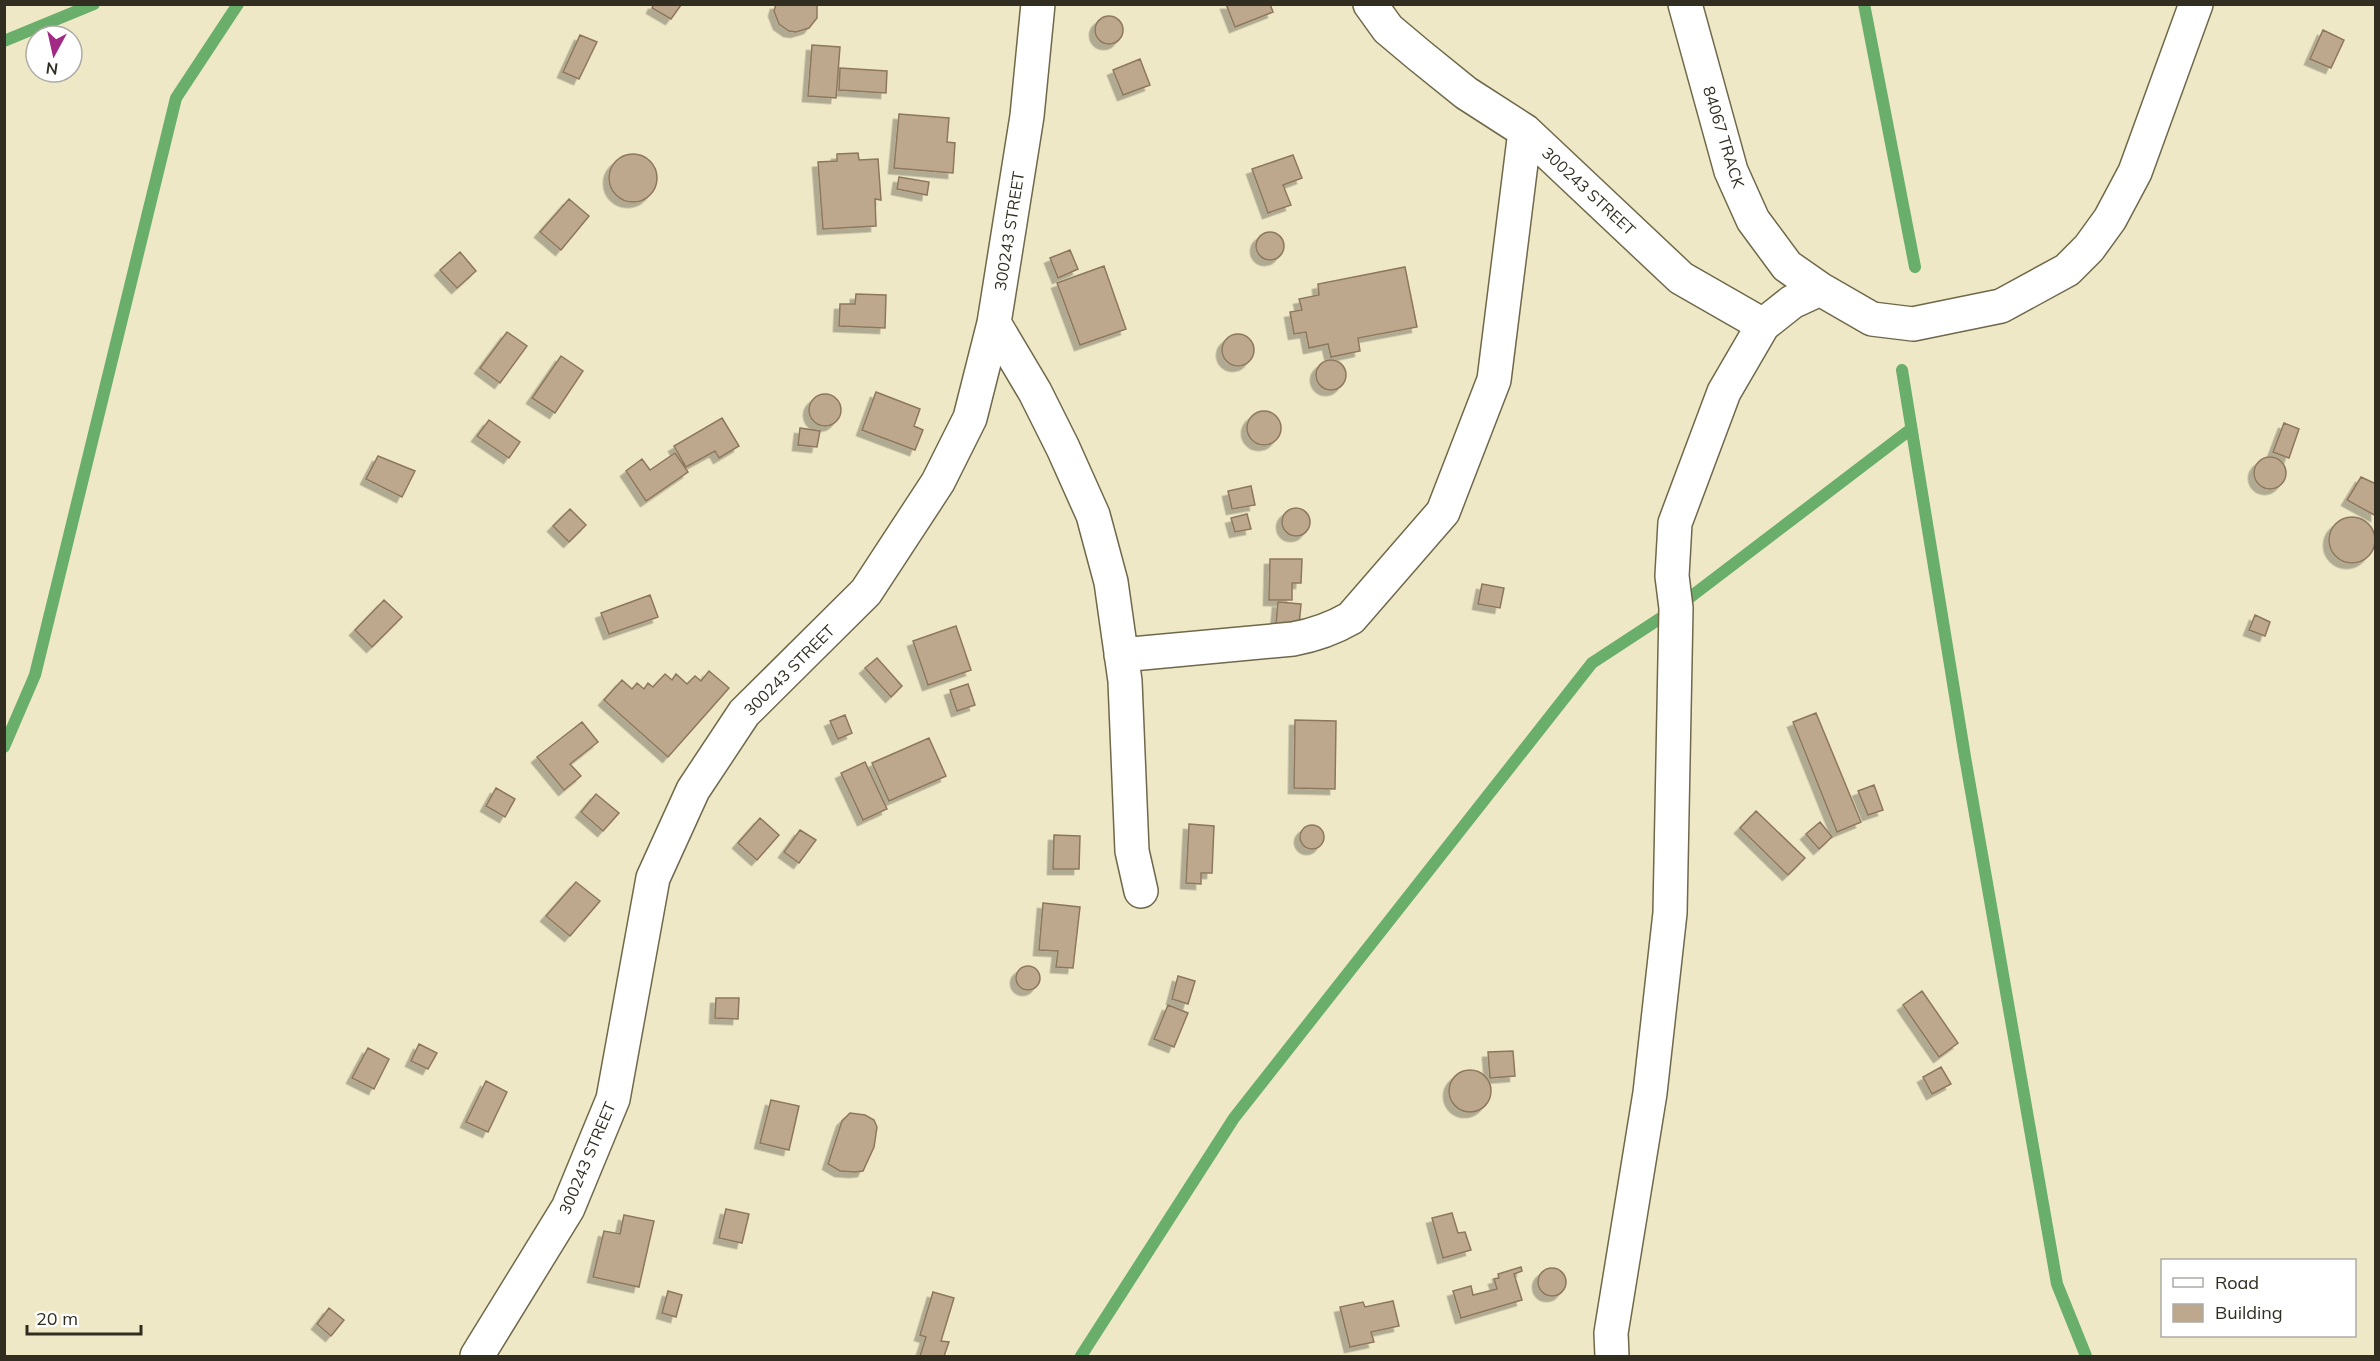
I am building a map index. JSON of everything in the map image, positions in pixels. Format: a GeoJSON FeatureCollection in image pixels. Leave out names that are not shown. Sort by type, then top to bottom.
{"type":"FeatureCollection","features":[{"type":"Feature","properties":{"kind":"street","name":"300243 STREET"},"geometry":{"type":"LineString","coordinates":[[477,1356],[568,1208],[613,1099],[653,878],[693,790],[744,713],[866,592],[938,482],[970,418],[994,323],[1028,116],[1038,4]]}},
{"type":"Feature","properties":{"kind":"street","name":"300243 STREET"},"geometry":{"type":"LineString","coordinates":[[1370,4],[1388,29],[1419,55],[1466,93],[1525,131],[1681,278],[1763,325]]}},
{"type":"Feature","properties":{"kind":"street","name":"84067 TRACK"},"geometry":{"type":"LineString","coordinates":[[1685,4],[1731,171],[1753,220],[1786,266],[1820,289],[1872,319],[1913,324],[2001,306],[2067,270],[2090,248],[2110,219],[2135,172],[2196,4]]}},
{"type":"Feature","properties":{"kind":"street"},"geometry":{"type":"LineString","coordinates":[[1121,655],[1293,639],[1316,635],[1333,628],[1351,618],[1443,512],[1494,380],[1525,131]]}},
{"type":"Feature","properties":{"kind":"street"},"geometry":{"type":"LineString","coordinates":[[1612,1356],[1611,1333],[1650,1093],[1670,913],[1676,608],[1672,576],[1675,523],[1724,392],[1763,325],[1791,302],[1820,289]]}},
{"type":"Feature","properties":{"kind":"street"},"geometry":{"type":"LineString","coordinates":[[994,323],[1035,392],[1093,515],[1111,582],[1125,681],[1132,851],[1141,891]]}},
{"type":"Feature","properties":{"kind":"building"},"geometry":{"type":"Polygon","coordinates":[[[654,4],[681,5],[671,19],[652,8],[654,4]]]}},
{"type":"Feature","properties":{"kind":"building"},"geometry":{"type":"Polygon","coordinates":[[[776,4],[817,4],[817,18],[809,28],[796,32],[789,31],[779,24],[774,11],[776,4]]]}},
{"type":"Feature","properties":{"kind":"building"},"geometry":{"type":"Polygon","coordinates":[[[1226,4],[1270,4],[1273,12],[1235,27],[1226,4]]]}},
{"type":"Feature","properties":{"kind":"building"},"geometry":{"type":"Polygon","coordinates":[[[1109,16],[1119,20],[1123,30],[1119,40],[1109,44],[1099,40],[1095,30],[1099,20],[1109,16]]]}},
{"type":"Feature","properties":{"kind":"building"},"geometry":{"type":"Polygon","coordinates":[[[2323,30],[2344,40],[2331,68],[2310,59],[2323,30]]]}},
{"type":"Feature","properties":{"kind":"building"},"geometry":{"type":"Polygon","coordinates":[[[580,35],[597,42],[579,79],[563,72],[580,35]]]}},
{"type":"Feature","properties":{"kind":"building"},"geometry":{"type":"Polygon","coordinates":[[[812,45],[840,47],[836,98],[808,96],[812,45]]]}},
{"type":"Feature","properties":{"kind":"building"},"geometry":{"type":"Polygon","coordinates":[[[1140,59],[1150,85],[1123,95],[1113,70],[1140,59]]]}},
{"type":"Feature","properties":{"kind":"building"},"geometry":{"type":"Polygon","coordinates":[[[840,68],[887,71],[886,93],[839,90],[840,68]]]}},
{"type":"Feature","properties":{"kind":"building"},"geometry":{"type":"Polygon","coordinates":[[[899,114],[949,118],[947,142],[955,143],[953,173],[894,168],[899,114]]]}},
{"type":"Feature","properties":{"kind":"building"},"geometry":{"type":"Polygon","coordinates":[[[858,153],[859,160],[878,159],[881,200],[875,199],[876,226],[823,229],[818,162],[837,161],[837,154],[858,153]]]}},
{"type":"Feature","properties":{"kind":"building"},"geometry":{"type":"Polygon","coordinates":[[[633,154],[650,161],[657,178],[650,195],[633,202],[616,195],[609,178],[616,161],[633,154]]]}},
{"type":"Feature","properties":{"kind":"building"},"geometry":{"type":"Polygon","coordinates":[[[1293,155],[1302,178],[1283,185],[1291,205],[1268,213],[1252,169],[1293,155]]]}},
{"type":"Feature","properties":{"kind":"building"},"geometry":{"type":"Polygon","coordinates":[[[899,177],[929,182],[927,195],[897,189],[899,177]]]}},
{"type":"Feature","properties":{"kind":"building"},"geometry":{"type":"Polygon","coordinates":[[[569,199],[589,216],[561,250],[540,232],[569,199]]]}},
{"type":"Feature","properties":{"kind":"building"},"geometry":{"type":"Polygon","coordinates":[[[1270,232],[1280,236],[1284,246],[1280,256],[1270,260],[1260,256],[1256,246],[1260,236],[1270,232]]]}},
{"type":"Feature","properties":{"kind":"building"},"geometry":{"type":"Polygon","coordinates":[[[1070,250],[1078,269],[1058,278],[1050,258],[1070,250]]]}},
{"type":"Feature","properties":{"kind":"building"},"geometry":{"type":"Polygon","coordinates":[[[460,252],[476,271],[457,288],[440,270],[460,252]]]}},
{"type":"Feature","properties":{"kind":"building"},"geometry":{"type":"Polygon","coordinates":[[[1104,266],[1126,329],[1080,345],[1057,283],[1104,266]]]}},
{"type":"Feature","properties":{"kind":"building"},"geometry":{"type":"Polygon","coordinates":[[[1405,267],[1417,327],[1358,338],[1360,351],[1331,357],[1328,344],[1309,348],[1306,332],[1294,334],[1290,312],[1302,310],[1299,299],[1319,295],[1318,284],[1405,267]]]}},
{"type":"Feature","properties":{"kind":"building"},"geometry":{"type":"Polygon","coordinates":[[[856,294],[886,295],[885,328],[839,326],[840,304],[855,304],[856,294]]]}},
{"type":"Feature","properties":{"kind":"building"},"geometry":{"type":"Polygon","coordinates":[[[507,332],[527,346],[500,383],[480,368],[507,332]]]}},
{"type":"Feature","properties":{"kind":"building"},"geometry":{"type":"Polygon","coordinates":[[[1238,334],[1249,339],[1254,350],[1249,361],[1238,366],[1227,361],[1222,350],[1227,339],[1238,334]]]}},
{"type":"Feature","properties":{"kind":"building"},"geometry":{"type":"Polygon","coordinates":[[[561,356],[583,371],[555,413],[532,398],[561,356]]]}},
{"type":"Feature","properties":{"kind":"building"},"geometry":{"type":"Polygon","coordinates":[[[1331,360],[1342,364],[1346,375],[1342,386],[1331,390],[1320,386],[1316,375],[1320,364],[1331,360]]]}},
{"type":"Feature","properties":{"kind":"building"},"geometry":{"type":"Polygon","coordinates":[[[876,392],[920,409],[914,426],[923,430],[915,450],[862,430],[876,392]]]}},
{"type":"Feature","properties":{"kind":"building"},"geometry":{"type":"Polygon","coordinates":[[[825,394],[837,398],[841,410],[837,422],[825,426],[813,422],[809,410],[813,398],[825,394]]]}},
{"type":"Feature","properties":{"kind":"building"},"geometry":{"type":"Polygon","coordinates":[[[1264,411],[1276,416],[1281,428],[1276,440],[1264,445],[1252,440],[1247,428],[1252,416],[1264,411]]]}},
{"type":"Feature","properties":{"kind":"building"},"geometry":{"type":"Polygon","coordinates":[[[722,418],[739,446],[719,458],[715,451],[686,467],[674,446],[722,418]]]}},
{"type":"Feature","properties":{"kind":"building"},"geometry":{"type":"Polygon","coordinates":[[[489,420],[520,442],[509,458],[477,436],[489,420]]]}},
{"type":"Feature","properties":{"kind":"building"},"geometry":{"type":"Polygon","coordinates":[[[2284,423],[2299,429],[2289,458],[2273,452],[2284,423]]]}},
{"type":"Feature","properties":{"kind":"building"},"geometry":{"type":"Polygon","coordinates":[[[800,428],[820,431],[817,447],[798,445],[800,428]]]}},
{"type":"Feature","properties":{"kind":"building"},"geometry":{"type":"Polygon","coordinates":[[[675,453],[688,472],[646,501],[626,471],[642,459],[650,470],[675,453]]]}},
{"type":"Feature","properties":{"kind":"building"},"geometry":{"type":"Polygon","coordinates":[[[378,456],[415,471],[402,497],[366,479],[378,456]]]}},
{"type":"Feature","properties":{"kind":"building"},"geometry":{"type":"Polygon","coordinates":[[[2270,457],[2281,462],[2286,473],[2281,484],[2270,489],[2259,484],[2254,473],[2259,462],[2270,457]]]}},
{"type":"Feature","properties":{"kind":"building"},"geometry":{"type":"Polygon","coordinates":[[[2361,477],[2376,484],[2376,516],[2347,500],[2361,477]]]}},
{"type":"Feature","properties":{"kind":"building"},"geometry":{"type":"Polygon","coordinates":[[[1251,486],[1255,505],[1232,509],[1228,491],[1251,486]]]}},
{"type":"Feature","properties":{"kind":"building"},"geometry":{"type":"Polygon","coordinates":[[[1296,508],[1306,512],[1310,522],[1306,532],[1296,536],[1286,532],[1282,522],[1286,512],[1296,508]]]}},
{"type":"Feature","properties":{"kind":"building"},"geometry":{"type":"Polygon","coordinates":[[[570,509],[586,525],[569,542],[553,526],[570,509]]]}},
{"type":"Feature","properties":{"kind":"building"},"geometry":{"type":"Polygon","coordinates":[[[1247,514],[1251,529],[1235,532],[1231,518],[1247,514]]]}},
{"type":"Feature","properties":{"kind":"building"},"geometry":{"type":"Polygon","coordinates":[[[2352,517],[2368,524],[2375,540],[2368,556],[2352,563],[2336,556],[2329,540],[2336,524],[2352,517]]]}},
{"type":"Feature","properties":{"kind":"building"},"geometry":{"type":"Polygon","coordinates":[[[1270,559],[1302,559],[1301,583],[1292,583],[1292,600],[1269,600],[1270,559]]]}},
{"type":"Feature","properties":{"kind":"building"},"geometry":{"type":"Polygon","coordinates":[[[1482,584],[1504,588],[1500,608],[1478,604],[1482,584]]]}},
{"type":"Feature","properties":{"kind":"building"},"geometry":{"type":"Polygon","coordinates":[[[650,595],[658,617],[609,634],[601,613],[650,595]]]}},
{"type":"Feature","properties":{"kind":"building"},"geometry":{"type":"Polygon","coordinates":[[[384,600],[402,617],[372,647],[355,630],[384,600]]]}},
{"type":"Feature","properties":{"kind":"building"},"geometry":{"type":"Polygon","coordinates":[[[1278,602],[1301,604],[1299,626],[1276,624],[1278,602]]]}},
{"type":"Feature","properties":{"kind":"building"},"geometry":{"type":"Polygon","coordinates":[[[2255,615],[2270,622],[2265,636],[2249,630],[2255,615]]]}},
{"type":"Feature","properties":{"kind":"building"},"geometry":{"type":"Polygon","coordinates":[[[956,626],[971,670],[928,685],[913,641],[956,626]]]}},
{"type":"Feature","properties":{"kind":"building"},"geometry":{"type":"Polygon","coordinates":[[[877,658],[902,686],[891,697],[865,668],[877,658]]]}},
{"type":"Feature","properties":{"kind":"building"},"geometry":{"type":"Polygon","coordinates":[[[709,671],[729,688],[668,757],[604,700],[622,680],[632,689],[637,683],[644,689],[648,683],[653,687],[665,674],[672,680],[676,674],[687,684],[695,676],[701,681],[709,671]]]}},
{"type":"Feature","properties":{"kind":"building"},"geometry":{"type":"Polygon","coordinates":[[[968,684],[975,705],[957,711],[950,690],[968,684]]]}},
{"type":"Feature","properties":{"kind":"building"},"geometry":{"type":"Polygon","coordinates":[[[1816,713],[1861,822],[1837,832],[1793,722],[1816,713]]]}},
{"type":"Feature","properties":{"kind":"building"},"geometry":{"type":"Polygon","coordinates":[[[845,715],[852,733],[838,739],[830,721],[845,715]]]}},
{"type":"Feature","properties":{"kind":"building"},"geometry":{"type":"Polygon","coordinates":[[[1295,720],[1336,721],[1335,789],[1294,788],[1295,720]]]}},
{"type":"Feature","properties":{"kind":"building"},"geometry":{"type":"Polygon","coordinates":[[[582,722],[598,742],[570,764],[581,776],[564,790],[537,757],[582,722]]]}},
{"type":"Feature","properties":{"kind":"building"},"geometry":{"type":"Polygon","coordinates":[[[929,738],[946,776],[889,801],[872,763],[929,738]]]}},
{"type":"Feature","properties":{"kind":"building"},"geometry":{"type":"Polygon","coordinates":[[[865,762],[887,809],[863,820],[841,773],[865,762]]]}},
{"type":"Feature","properties":{"kind":"building"},"geometry":{"type":"Polygon","coordinates":[[[1874,785],[1883,810],[1868,815],[1858,791],[1874,785]]]}},
{"type":"Feature","properties":{"kind":"building"},"geometry":{"type":"Polygon","coordinates":[[[496,788],[515,799],[505,817],[486,806],[496,788]]]}},
{"type":"Feature","properties":{"kind":"building"},"geometry":{"type":"Polygon","coordinates":[[[596,794],[619,813],[603,831],[581,812],[596,794]]]}},
{"type":"Feature","properties":{"kind":"building"},"geometry":{"type":"Polygon","coordinates":[[[1756,811],[1805,858],[1788,875],[1740,828],[1756,811]]]}},
{"type":"Feature","properties":{"kind":"building"},"geometry":{"type":"Polygon","coordinates":[[[760,818],[779,835],[757,860],[738,843],[760,818]]]}},
{"type":"Feature","properties":{"kind":"building"},"geometry":{"type":"Polygon","coordinates":[[[1820,822],[1832,837],[1819,849],[1806,834],[1820,822]]]}},
{"type":"Feature","properties":{"kind":"building"},"geometry":{"type":"Polygon","coordinates":[[[1189,824],[1214,826],[1212,873],[1201,873],[1201,884],[1186,883],[1189,824]]]}},
{"type":"Feature","properties":{"kind":"building"},"geometry":{"type":"Polygon","coordinates":[[[1312,825],[1321,828],[1324,837],[1321,846],[1312,849],[1303,846],[1300,837],[1303,828],[1312,825]]]}},
{"type":"Feature","properties":{"kind":"building"},"geometry":{"type":"Polygon","coordinates":[[[800,830],[816,840],[799,863],[784,852],[800,830]]]}},
{"type":"Feature","properties":{"kind":"building"},"geometry":{"type":"Polygon","coordinates":[[[1054,835],[1080,836],[1079,869],[1053,869],[1054,835]]]}},
{"type":"Feature","properties":{"kind":"building"},"geometry":{"type":"Polygon","coordinates":[[[576,882],[600,901],[570,936],[546,916],[576,882]]]}},
{"type":"Feature","properties":{"kind":"building"},"geometry":{"type":"Polygon","coordinates":[[[1043,903],[1080,907],[1073,968],[1056,967],[1058,951],[1039,950],[1043,903]]]}},
{"type":"Feature","properties":{"kind":"building"},"geometry":{"type":"Polygon","coordinates":[[[1028,966],[1037,969],[1040,978],[1037,987],[1028,990],[1019,987],[1016,978],[1019,969],[1028,966]]]}},
{"type":"Feature","properties":{"kind":"building"},"geometry":{"type":"Polygon","coordinates":[[[1178,976],[1195,981],[1188,1004],[1172,999],[1178,976]]]}},
{"type":"Feature","properties":{"kind":"building"},"geometry":{"type":"Polygon","coordinates":[[[1922,991],[1958,1043],[1939,1057],[1903,1005],[1922,991]]]}},
{"type":"Feature","properties":{"kind":"building"},"geometry":{"type":"Polygon","coordinates":[[[716,998],[739,998],[738,1019],[715,1018],[716,998]]]}},
{"type":"Feature","properties":{"kind":"building"},"geometry":{"type":"Polygon","coordinates":[[[1168,1005],[1188,1013],[1174,1047],[1154,1039],[1168,1005]]]}},
{"type":"Feature","properties":{"kind":"building"},"geometry":{"type":"Polygon","coordinates":[[[419,1044],[437,1053],[428,1069],[411,1061],[419,1044]]]}},
{"type":"Feature","properties":{"kind":"building"},"geometry":{"type":"Polygon","coordinates":[[[368,1048],[389,1059],[374,1089],[352,1078],[368,1048]]]}},
{"type":"Feature","properties":{"kind":"building"},"geometry":{"type":"Polygon","coordinates":[[[1513,1051],[1515,1076],[1490,1078],[1488,1052],[1513,1051]]]}},
{"type":"Feature","properties":{"kind":"building"},"geometry":{"type":"Polygon","coordinates":[[[1941,1067],[1951,1084],[1932,1094],[1923,1077],[1941,1067]]]}},
{"type":"Feature","properties":{"kind":"building"},"geometry":{"type":"Polygon","coordinates":[[[1470,1070],[1485,1076],[1491,1091],[1485,1106],[1470,1112],[1455,1106],[1449,1091],[1455,1076],[1470,1070]]]}},
{"type":"Feature","properties":{"kind":"building"},"geometry":{"type":"Polygon","coordinates":[[[486,1081],[507,1092],[488,1132],[466,1122],[486,1081]]]}},
{"type":"Feature","properties":{"kind":"building"},"geometry":{"type":"Polygon","coordinates":[[[771,1100],[799,1106],[789,1150],[760,1143],[771,1100]]]}},
{"type":"Feature","properties":{"kind":"building"},"geometry":{"type":"Polygon","coordinates":[[[850,1113],[865,1115],[874,1120],[877,1127],[874,1147],[863,1171],[840,1171],[828,1164],[842,1121],[850,1113]]]}},
{"type":"Feature","properties":{"kind":"building"},"geometry":{"type":"Polygon","coordinates":[[[726,1209],[749,1214],[742,1243],[719,1238],[726,1209]]]}},
{"type":"Feature","properties":{"kind":"building"},"geometry":{"type":"Polygon","coordinates":[[[1452,1213],[1458,1233],[1465,1232],[1471,1250],[1443,1258],[1432,1218],[1452,1213]]]}},
{"type":"Feature","properties":{"kind":"building"},"geometry":{"type":"Polygon","coordinates":[[[624,1215],[654,1221],[639,1287],[593,1277],[604,1231],[620,1234],[624,1215]]]}},
{"type":"Feature","properties":{"kind":"building"},"geometry":{"type":"Polygon","coordinates":[[[1521,1267],[1522,1271],[1514,1274],[1522,1300],[1461,1318],[1453,1291],[1471,1286],[1473,1295],[1497,1289],[1494,1279],[1499,1278],[1498,1274],[1521,1267]]]}},
{"type":"Feature","properties":{"kind":"building"},"geometry":{"type":"Polygon","coordinates":[[[1552,1268],[1562,1272],[1566,1282],[1562,1292],[1552,1296],[1542,1292],[1538,1282],[1542,1272],[1552,1268]]]}},
{"type":"Feature","properties":{"kind":"building"},"geometry":{"type":"Polygon","coordinates":[[[668,1291],[682,1295],[676,1317],[662,1313],[668,1291]]]}},
{"type":"Feature","properties":{"kind":"building"},"geometry":{"type":"Polygon","coordinates":[[[933,1292],[954,1298],[941,1341],[949,1342],[944,1356],[920,1356],[926,1337],[920,1335],[933,1292]]]}},
{"type":"Feature","properties":{"kind":"building"},"geometry":{"type":"Polygon","coordinates":[[[1393,1301],[1399,1326],[1371,1332],[1374,1342],[1350,1347],[1340,1307],[1363,1302],[1365,1307],[1393,1301]]]}},
{"type":"Feature","properties":{"kind":"building"},"geometry":{"type":"Polygon","coordinates":[[[329,1308],[344,1320],[331,1336],[317,1324],[329,1308]]]}},
{"type":"Feature","properties":{"kind":"waterway"},"geometry":{"type":"LineString","coordinates":[[4,41],[94,4]]}},
{"type":"Feature","properties":{"kind":"waterway"},"geometry":{"type":"LineString","coordinates":[[4,747],[35,675],[176,98],[238,4]]}},
{"type":"Feature","properties":{"kind":"waterway"},"geometry":{"type":"LineString","coordinates":[[1864,4],[1915,267]]}},
{"type":"Feature","properties":{"kind":"waterway"},"geometry":{"type":"LineString","coordinates":[[1902,370],[1965,757],[2057,1284],[2086,1356]]}},
{"type":"Feature","properties":{"kind":"waterway"},"geometry":{"type":"LineString","coordinates":[[1081,1356],[1234,1118],[1592,663],[1676,608],[1911,429]]}}]}
